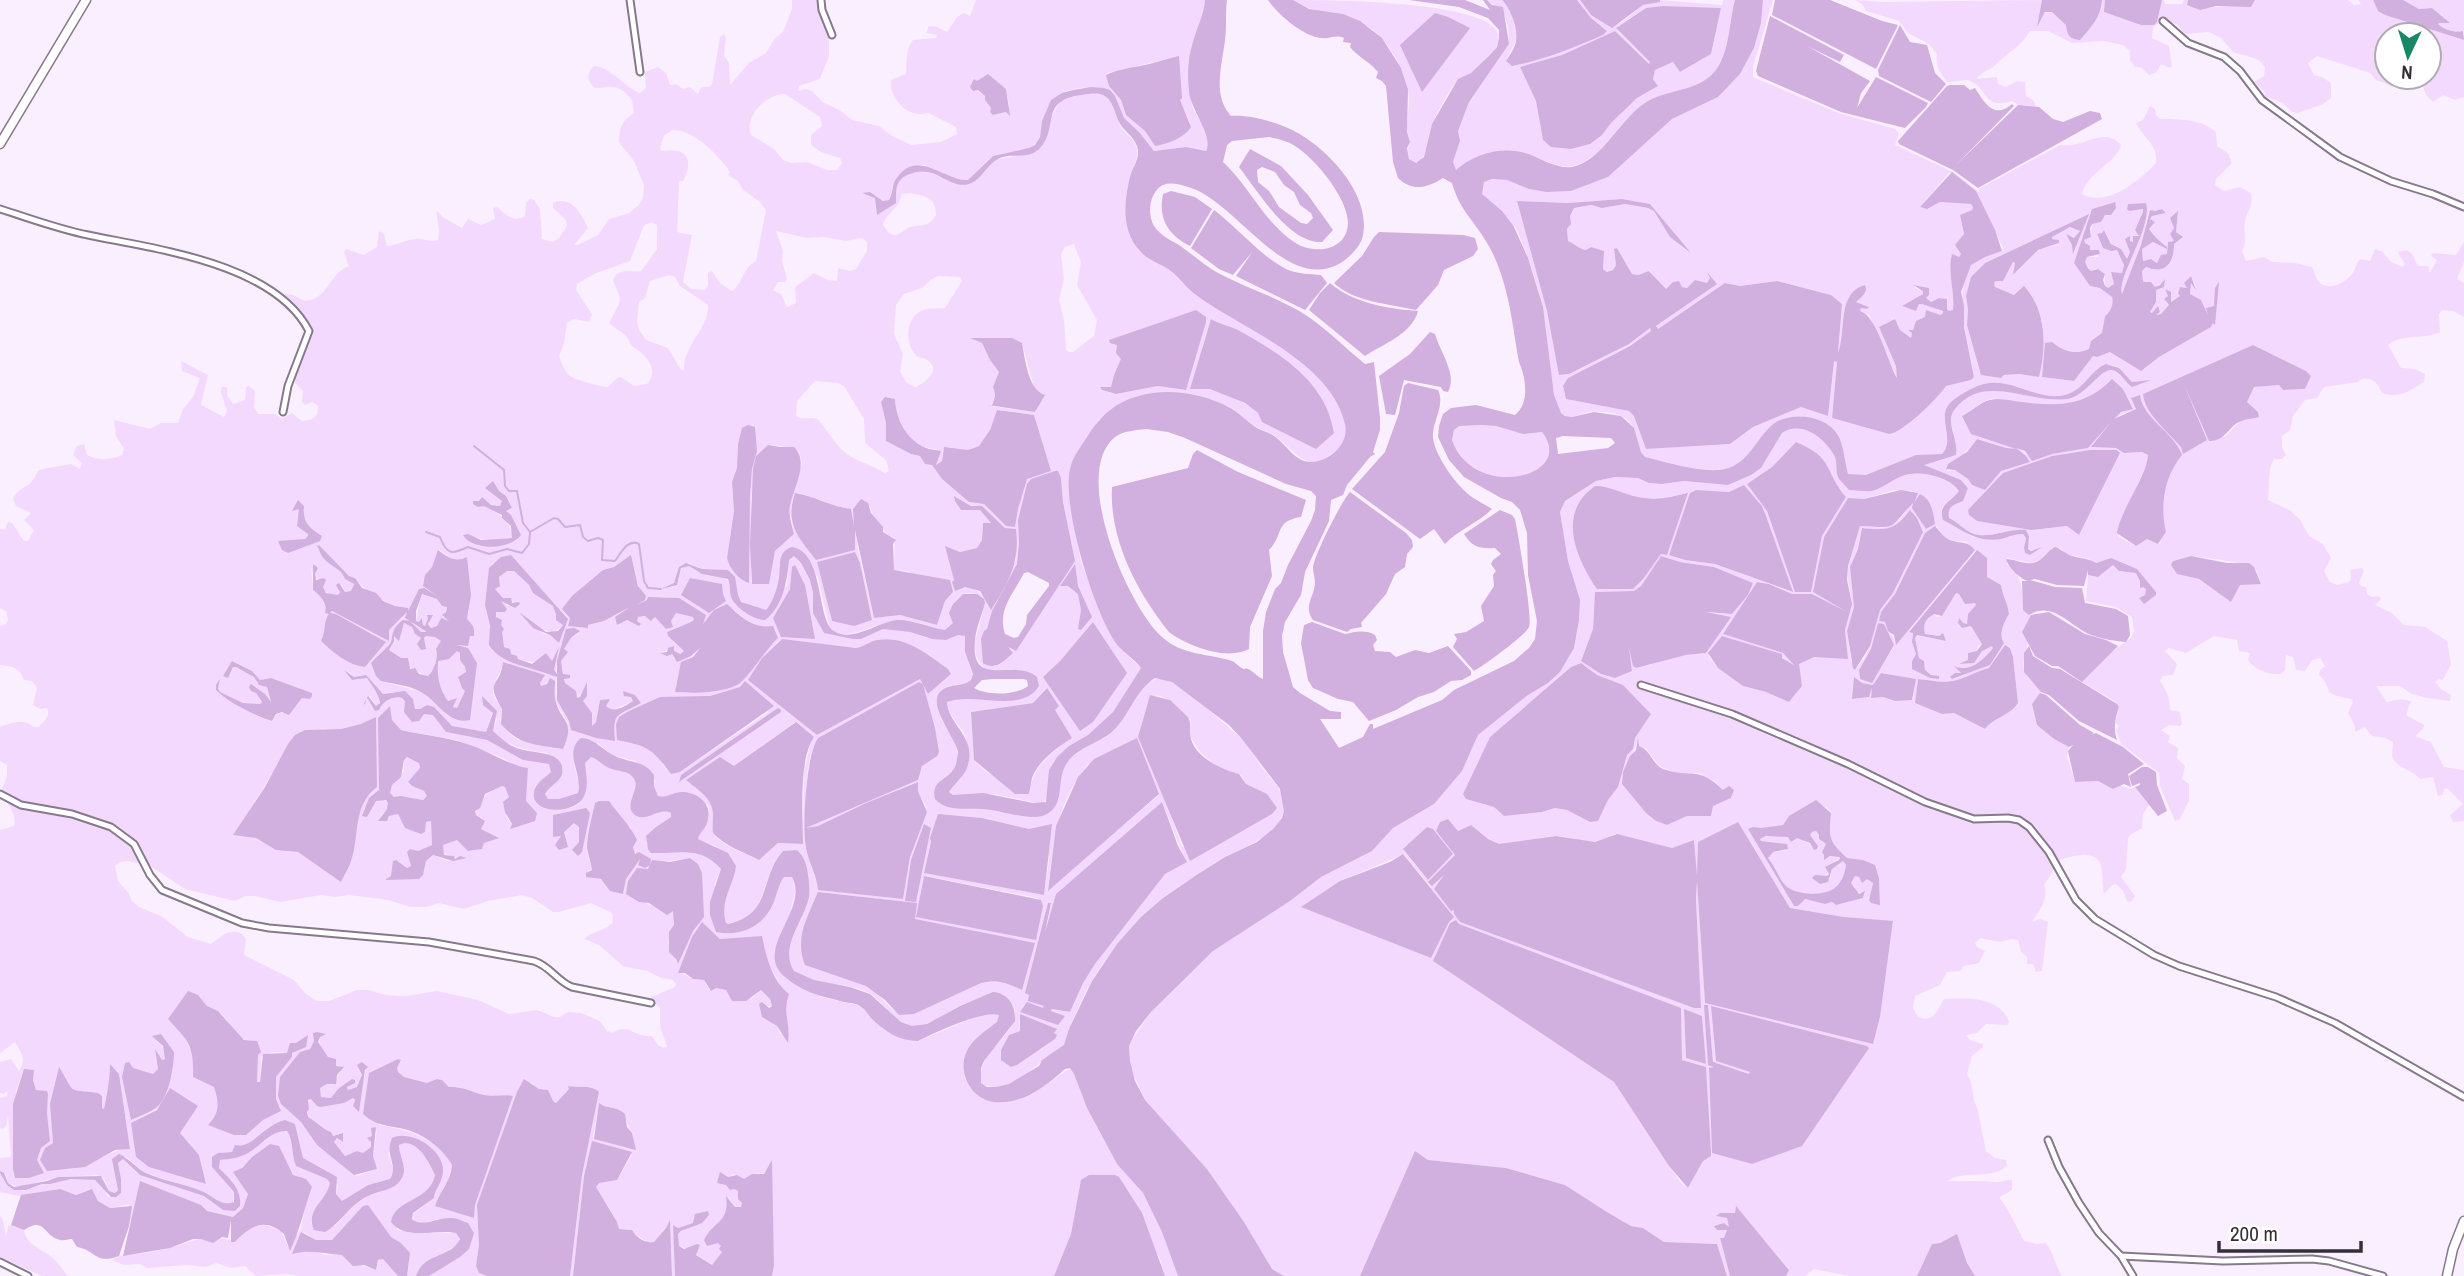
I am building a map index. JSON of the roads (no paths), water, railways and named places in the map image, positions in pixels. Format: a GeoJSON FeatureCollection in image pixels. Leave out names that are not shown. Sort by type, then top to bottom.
{"type":"FeatureCollection","features":[{"type":"Feature","properties":{"kind":"main road"},"geometry":{"type":"LineString","coordinates":[[0,144],[86,0]]}},
{"type":"Feature","properties":{"kind":"main road"},"geometry":{"type":"LineString","coordinates":[[2447,1276],[2464,1221]]}},
{"type":"Feature","properties":{"kind":"street"},"geometry":{"type":"LineString","coordinates":[[630,0],[640,72]]}},
{"type":"Feature","properties":{"kind":"street"},"geometry":{"type":"LineString","coordinates":[[821,0],[832,36]]}},
{"type":"Feature","properties":{"kind":"street"},"geometry":{"type":"LineString","coordinates":[[2163,21],[2188,43],[2224,57],[2240,71],[2262,100],[2340,157],[2391,181],[2464,207]]}},
{"type":"Feature","properties":{"kind":"street"},"geometry":{"type":"LineString","coordinates":[[0,209],[83,234],[187,257],[249,278],[272,291],[286,303],[309,331],[288,386],[283,412]]}},
{"type":"Feature","properties":{"kind":"street"},"geometry":{"type":"LineString","coordinates":[[1641,685],[1732,714],[1848,764],[1925,802],[1966,817],[2013,818],[2024,823],[2049,852],[2080,905],[2095,919],[2179,967],[2276,997],[2335,1023],[2464,1097]]}},
{"type":"Feature","properties":{"kind":"street"},"geometry":{"type":"LineString","coordinates":[[0,794],[22,805],[72,814],[111,827],[134,844],[150,875],[162,890],[234,920],[270,928],[429,942],[523,958],[541,963],[562,982],[572,987],[652,1003]]}},
{"type":"Feature","properties":{"kind":"street"},"geometry":{"type":"LineString","coordinates":[[2048,1140],[2078,1203],[2099,1233],[2122,1256],[2133,1276]]}},
{"type":"Feature","properties":{"kind":"street"},"geometry":{"type":"LineString","coordinates":[[2122,1256],[2223,1261],[2317,1259],[2383,1276]]}},
{"type":"Feature","properties":{"kind":"street"},"geometry":{"type":"LineString","coordinates":[[0,1262],[28,1276]]}},
{"type":"Feature","properties":{"kind":"waterway"},"geometry":{"type":"LineString","coordinates":[[474,446],[504,470],[505,486],[509,491],[517,491],[523,523],[530,532],[554,518],[565,527],[580,525],[583,537],[588,541],[598,538],[603,540],[602,560],[615,561],[628,545],[639,544],[644,581],[648,588],[661,589]]}},
{"type":"Feature","properties":{"kind":"waterway"},"geometry":{"type":"LineString","coordinates":[[426,532],[440,537],[445,548],[451,552],[468,547],[489,554],[507,549],[522,553],[529,544],[530,532]]}}]}
